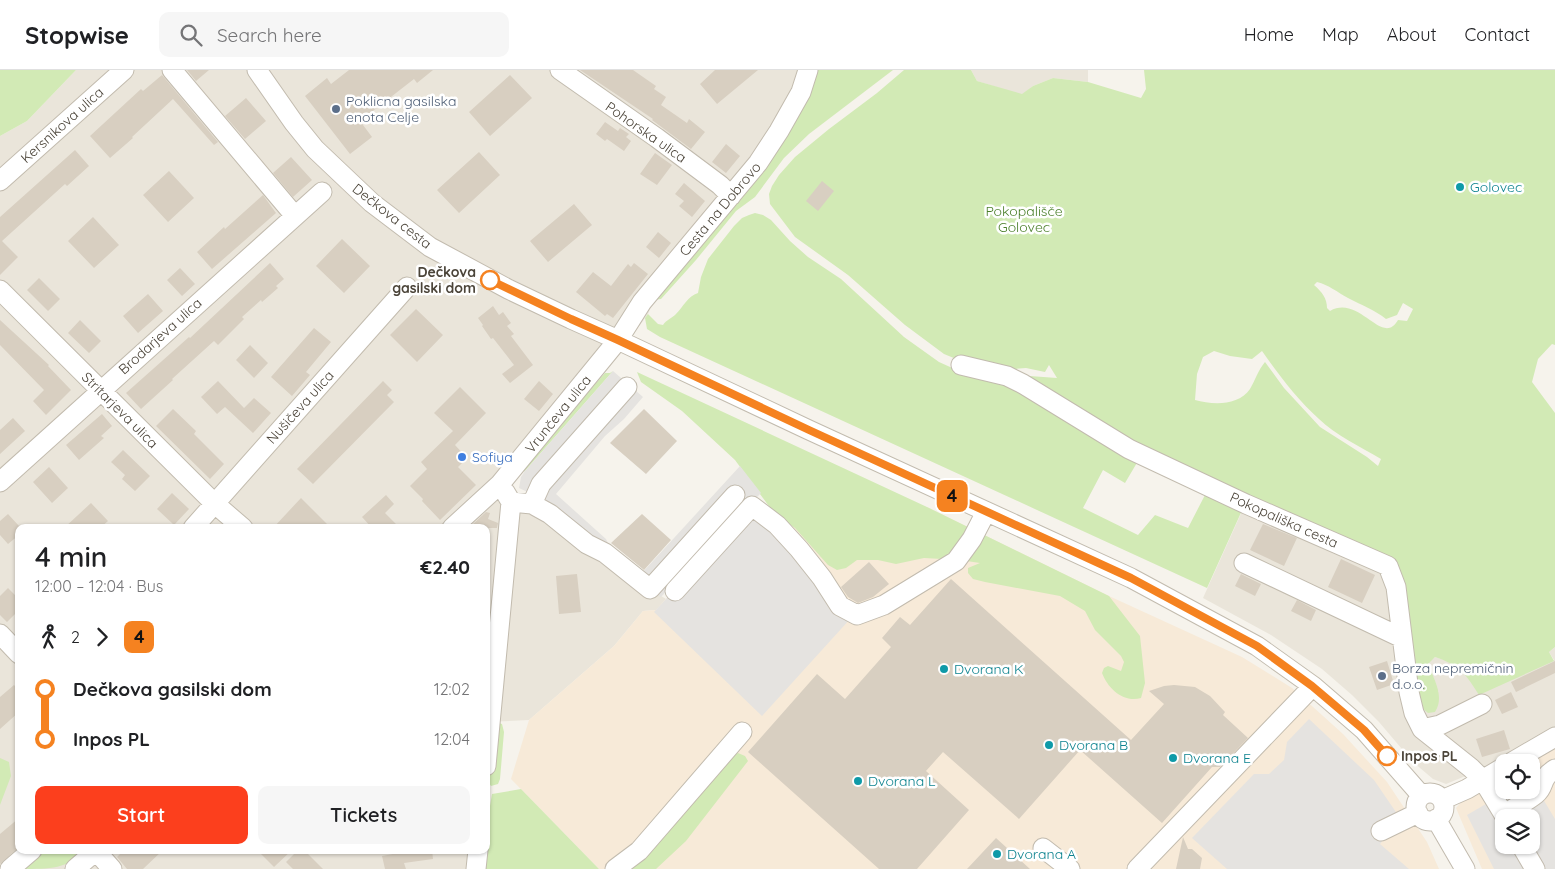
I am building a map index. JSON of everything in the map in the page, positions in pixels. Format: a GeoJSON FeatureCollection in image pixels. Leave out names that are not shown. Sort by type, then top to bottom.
{"type":"FeatureCollection","features":[{"type":"Feature","properties":{"kind":"street","name":"Kersnikova ulica"},"geometry":{"type":"LineString","coordinates":[[0,181],[124,70]]}},
{"type":"Feature","properties":{"kind":"street"},"geometry":{"type":"LineString","coordinates":[[172,70],[295,216]]}},
{"type":"Feature","properties":{"kind":"street","name":"Dečkova cesta"},"geometry":{"type":"LineString","coordinates":[[257,70],[294,123],[315,148],[366,199],[430,248],[508,289],[571,319],[1131,578],[1257,646],[1312,686],[1364,730],[1420,804]]}},
{"type":"Feature","properties":{"kind":"street","name":"Pohorska ulica"},"geometry":{"type":"LineString","coordinates":[[560,70],[657,138],[720,185],[731,196]]}},
{"type":"Feature","properties":{"kind":"street","name":"Cesta na Dobrovo"},"geometry":{"type":"LineString","coordinates":[[618,340],[642,302],[758,163],[780,131],[801,92],[808,70]]}},
{"type":"Feature","properties":{"kind":"street","name":"Brodarjeva ulica"},"geometry":{"type":"LineString","coordinates":[[0,482],[322,192]]}},
{"type":"Feature","properties":{"kind":"street","name":"Nušičeva ulica"},"geometry":{"type":"LineString","coordinates":[[196,524],[407,287]]}},
{"type":"Feature","properties":{"kind":"street","name":"Stritarjeva ulica"},"geometry":{"type":"LineString","coordinates":[[0,290],[214,503],[238,524]]}},
{"type":"Feature","properties":{"kind":"street","name":"Vrunčeva ulica"},"geometry":{"type":"LineString","coordinates":[[456,524],[500,484],[618,340]]}},
{"type":"Feature","properties":{"kind":"street","name":"Pokopališka cesta"},"geometry":{"type":"LineString","coordinates":[[961,365],[1007,376],[1129,449],[1246,504],[1388,566],[1396,587],[1414,713],[1422,729],[1471,768],[1483,780],[1501,809]]}},
{"type":"Feature","properties":{"kind":"street"},"geometry":{"type":"LineString","coordinates":[[532,504],[541,484],[627,387]]}},
{"type":"Feature","properties":{"kind":"street"},"geometry":{"type":"LineString","coordinates":[[490,724],[511,502],[500,484]]}},
{"type":"Feature","properties":{"kind":"street"},"geometry":{"type":"LineString","coordinates":[[511,502],[532,504],[550,514],[587,544],[605,554],[650,589],[735,495]]}},
{"type":"Feature","properties":{"kind":"street"},"geometry":{"type":"LineString","coordinates":[[675,591],[752,506],[777,525],[799,549],[822,578],[840,606],[857,615],[884,605],[956,562],[972,539],[986,512]]}},
{"type":"Feature","properties":{"kind":"street"},"geometry":{"type":"LineString","coordinates":[[1244,563],[1402,638]]}},
{"type":"Feature","properties":{"kind":"street"},"geometry":{"type":"LineString","coordinates":[[0,634],[15,650]]}},
{"type":"Feature","properties":{"kind":"street"},"geometry":{"type":"LineString","coordinates":[[1137,869],[1312,686]]}},
{"type":"Feature","properties":{"kind":"street"},"geometry":{"type":"LineString","coordinates":[[1422,729],[1440,725],[1482,704]]}},
{"type":"Feature","properties":{"kind":"street"},"geometry":{"type":"LineString","coordinates":[[615,869],[639,851],[742,732]]}},
{"type":"Feature","properties":{"kind":"street"},"geometry":{"type":"LineString","coordinates":[[1526,754],[1555,737]]}},
{"type":"Feature","properties":{"kind":"street"},"geometry":{"type":"LineString","coordinates":[[1515,809],[1536,794],[1541,788],[1543,779],[1555,769]]}},
{"type":"Feature","properties":{"kind":"street"},"geometry":{"type":"LineString","coordinates":[[1442,800],[1495,773]]}},
{"type":"Feature","properties":{"kind":"street"},"geometry":{"type":"LineString","coordinates":[[1381,831],[1420,804],[1430,793],[1435,794],[1442,800],[1444,809],[1436,819],[1428,820],[1420,817],[1420,804]]}},
{"type":"Feature","properties":{"kind":"street"},"geometry":{"type":"LineString","coordinates":[[1436,819],[1465,869]]}},
{"type":"Feature","properties":{"kind":"street"},"geometry":{"type":"LineString","coordinates":[[1043,848],[1070,869]]}},
{"type":"Feature","properties":{"kind":"street"},"geometry":{"type":"LineString","coordinates":[[10,869],[27,854]]}},
{"type":"Feature","properties":{"kind":"street"},"geometry":{"type":"LineString","coordinates":[[75,869],[92,854]]}},
{"type":"Feature","properties":{"kind":"street"},"geometry":{"type":"LineString","coordinates":[[99,854],[112,869]]}},
{"type":"Feature","properties":{"kind":"street"},"geometry":{"type":"LineString","coordinates":[[476,869],[478,854]]}},
{"type":"Feature","properties":{"kind":"street"},"geometry":{"type":"LineString","coordinates":[[1526,854],[1534,869]]}},
{"type":"Feature","properties":{"kind":"shaded area"},"geometry":{"type":"Polygon","coordinates":[[[76,70],[815,70],[654,300],[648,314],[612,364],[497,497],[504,510],[530,510],[584,548],[666,599],[656,610],[643,611],[614,646],[529,720],[490,722],[490,524],[15,524],[15,854],[468,854],[466,869],[0,869],[0,136],[27,121],[76,70]]]}},
{"type":"Feature","properties":{"kind":"shaded area"},"geometry":{"type":"Polygon","coordinates":[[[971,70],[1088,70],[1088,82],[1053,78],[1033,86],[1022,95],[977,81],[971,70]]]}},
{"type":"Feature","properties":{"kind":"shaded area"},"geometry":{"type":"Polygon","coordinates":[[[613,371],[643,397],[624,419],[605,436],[556,494],[641,574],[740,466],[761,493],[661,597],[635,580],[549,502],[519,488],[521,477],[525,471],[613,371]]]}},
{"type":"Feature","properties":{"kind":"shaded area"},"geometry":{"type":"Polygon","coordinates":[[[1248,498],[1382,556],[1439,692],[1428,663],[1435,657],[1448,661],[1467,675],[1554,660],[1549,652],[1555,647],[1555,728],[1511,754],[1495,754],[1495,763],[1446,784],[1433,779],[1413,762],[1379,722],[1322,669],[1271,635],[1203,598],[1248,498]]]}},
{"type":"Feature","properties":{"kind":"shaded area"},"geometry":{"type":"Polygon","coordinates":[[[752,506],[851,618],[762,716],[654,612],[752,506]]]}},
{"type":"Feature","properties":{"kind":"shaded area"},"geometry":{"type":"Polygon","coordinates":[[[927,507],[1109,596],[1242,657],[1292,688],[1343,734],[1387,782],[1427,842],[1439,869],[599,869],[511,779],[529,720],[614,646],[643,611],[656,610],[666,599],[774,513],[927,507]]]}},
{"type":"Feature","properties":{"kind":"shaded area"},"geometry":{"type":"Polygon","coordinates":[[[1309,719],[1374,780],[1400,818],[1380,844],[1409,869],[1227,869],[1192,838],[1254,774],[1269,774],[1284,760],[1287,742],[1309,719]]]}},
{"type":"Feature","properties":{"kind":"shaded area"},"geometry":{"type":"Polygon","coordinates":[[[1555,748],[1555,869],[1482,869],[1456,808],[1463,800],[1495,782],[1495,799],[1540,799],[1540,756],[1555,748]]]}},
{"type":"Feature","properties":{"kind":"shaded area"},"geometry":{"type":"Polygon","coordinates":[[[1540,797],[1543,799],[1555,819],[1555,869],[1494,869],[1467,815],[1495,799],[1540,799],[1540,797]]]}},
{"type":"Feature","properties":{"kind":"green space"},"geometry":{"type":"Polygon","coordinates":[[[0,70],[76,70],[27,121],[0,136],[0,70]]]}},
{"type":"Feature","properties":{"kind":"green space"},"geometry":{"type":"Polygon","coordinates":[[[815,70],[893,70],[809,134],[784,158],[755,197],[736,211],[661,299],[654,300],[815,70]]]}},
{"type":"Feature","properties":{"kind":"green space","name":"Pokopališče Golovec"},"geometry":{"type":"Polygon","coordinates":[[[904,70],[971,70],[977,81],[1022,94],[1033,86],[1053,78],[1088,82],[1141,98],[1146,89],[1144,70],[1555,70],[1555,345],[1552,344],[1538,359],[1532,382],[1555,413],[1555,647],[1549,652],[1554,661],[1479,695],[1461,671],[1450,663],[1435,657],[1428,664],[1438,688],[1439,700],[1435,712],[1428,713],[1421,707],[1413,675],[1401,574],[1244,506],[1207,588],[660,337],[647,329],[645,318],[648,314],[658,324],[663,325],[676,314],[688,299],[698,293],[701,277],[708,259],[742,218],[755,213],[771,220],[808,257],[841,279],[904,337],[939,362],[959,371],[1057,378],[1049,365],[1045,372],[1026,368],[1002,370],[961,361],[944,354],[905,325],[848,275],[795,237],[770,204],[769,194],[772,186],[795,157],[904,70]],[[1317,282],[1314,285],[1324,295],[1327,308],[1330,311],[1341,308],[1351,309],[1385,328],[1392,327],[1398,320],[1407,321],[1413,309],[1403,303],[1397,315],[1386,319],[1373,310],[1317,282]],[[1214,351],[1203,357],[1197,374],[1195,400],[1225,403],[1239,399],[1250,389],[1265,362],[1284,388],[1320,427],[1378,466],[1381,459],[1325,425],[1303,403],[1262,351],[1252,359],[1230,356],[1214,351]],[[1138,461],[1125,483],[1103,470],[1083,508],[1138,535],[1155,515],[1188,528],[1205,495],[1138,461]]]}},
{"type":"Feature","properties":{"kind":"green space"},"geometry":{"type":"Polygon","coordinates":[[[613,371],[525,472],[522,467],[605,373],[613,371]]]}},
{"type":"Feature","properties":{"kind":"green space"},"geometry":{"type":"Polygon","coordinates":[[[637,372],[927,507],[1109,596],[1140,636],[1145,683],[1141,698],[1123,697],[1108,684],[1102,673],[1104,668],[1108,666],[1121,671],[1124,662],[1121,656],[1095,630],[1085,611],[1060,596],[973,579],[968,573],[968,568],[980,563],[960,560],[924,558],[896,564],[878,560],[857,560],[846,568],[837,570],[828,565],[795,528],[774,513],[735,460],[682,411],[641,382],[637,372]]]}},
{"type":"Feature","properties":{"kind":"green space"},"geometry":{"type":"Polygon","coordinates":[[[499,723],[502,724],[504,732],[500,779],[498,784],[491,786],[490,774],[495,729],[499,723]]]}},
{"type":"Feature","properties":{"kind":"green space"},"geometry":{"type":"Polygon","coordinates":[[[738,753],[745,756],[748,761],[686,841],[656,869],[625,869],[730,756],[738,753]]]}},
{"type":"Feature","properties":{"kind":"green space"},"geometry":{"type":"Polygon","coordinates":[[[0,758],[9,762],[11,776],[0,805],[0,758]]]}},
{"type":"Feature","properties":{"kind":"green space"},"geometry":{"type":"Polygon","coordinates":[[[521,789],[599,869],[482,869],[485,854],[490,854],[490,806],[492,794],[521,789]]]}},
{"type":"Feature","properties":{"kind":"green space"},"geometry":{"type":"Polygon","coordinates":[[[39,854],[80,854],[72,861],[58,867],[23,869],[39,854]]]}},
{"type":"Feature","properties":{"kind":"building"},"geometry":{"type":"Polygon","coordinates":[[[187,70],[209,70],[196,81],[187,70]]]}},
{"type":"Feature","properties":{"kind":"building","name":"Poklicna gasilska enota Celje"},"geometry":{"type":"Polygon","coordinates":[[[349,70],[433,70],[417,83],[414,79],[360,121],[372,137],[350,154],[305,96],[327,78],[331,84],[349,70]]]}},
{"type":"Feature","properties":{"kind":"building"},"geometry":{"type":"Polygon","coordinates":[[[580,70],[633,70],[656,86],[654,89],[666,97],[661,105],[687,123],[689,119],[705,132],[691,149],[653,119],[580,70]]]}},
{"type":"Feature","properties":{"kind":"building"},"geometry":{"type":"Polygon","coordinates":[[[715,70],[758,70],[717,104],[700,84],[715,70]]]}},
{"type":"Feature","properties":{"kind":"building"},"geometry":{"type":"Polygon","coordinates":[[[162,75],[218,142],[214,145],[173,99],[110,158],[90,136],[141,89],[143,91],[162,75]]]}},
{"type":"Feature","properties":{"kind":"building"},"geometry":{"type":"Polygon","coordinates":[[[510,75],[532,98],[490,136],[469,112],[510,75]]]}},
{"type":"Feature","properties":{"kind":"building"},"geometry":{"type":"Polygon","coordinates":[[[246,98],[266,121],[245,139],[225,116],[246,98]]]}},
{"type":"Feature","properties":{"kind":"building"},"geometry":{"type":"Polygon","coordinates":[[[605,122],[618,131],[620,128],[629,134],[626,137],[631,141],[624,151],[596,134],[605,122]]]}},
{"type":"Feature","properties":{"kind":"building"},"geometry":{"type":"Polygon","coordinates":[[[726,144],[740,156],[726,173],[712,162],[726,144]]]}},
{"type":"Feature","properties":{"kind":"building"},"geometry":{"type":"Polygon","coordinates":[[[75,150],[89,166],[67,186],[65,184],[2,241],[18,257],[0,275],[0,217],[75,150]]]}},
{"type":"Feature","properties":{"kind":"building"},"geometry":{"type":"Polygon","coordinates":[[[479,152],[500,175],[459,213],[437,190],[479,152]]]}},
{"type":"Feature","properties":{"kind":"building"},"geometry":{"type":"Polygon","coordinates":[[[655,153],[672,165],[657,185],[640,174],[655,153]]]}},
{"type":"Feature","properties":{"kind":"building"},"geometry":{"type":"Polygon","coordinates":[[[291,157],[312,180],[293,197],[273,173],[291,157]]]}},
{"type":"Feature","properties":{"kind":"building"},"geometry":{"type":"Polygon","coordinates":[[[169,171],[194,198],[168,222],[143,195],[169,171]]]}},
{"type":"Feature","properties":{"kind":"building"},"geometry":{"type":"Polygon","coordinates":[[[822,181],[834,191],[818,211],[806,201],[822,181]]]}},
{"type":"Feature","properties":{"kind":"building"},"geometry":{"type":"Polygon","coordinates":[[[684,183],[705,201],[692,217],[679,206],[684,201],[675,194],[684,183]]]}},
{"type":"Feature","properties":{"kind":"building"},"geometry":{"type":"Polygon","coordinates":[[[263,195],[276,213],[212,269],[197,252],[263,195]]]}},
{"type":"Feature","properties":{"kind":"building"},"geometry":{"type":"Polygon","coordinates":[[[574,204],[592,225],[548,262],[530,241],[574,204]]]}},
{"type":"Feature","properties":{"kind":"building"},"geometry":{"type":"Polygon","coordinates":[[[93,217],[119,245],[94,268],[68,241],[93,217]]]}},
{"type":"Feature","properties":{"kind":"building"},"geometry":{"type":"Polygon","coordinates":[[[658,232],[671,243],[659,258],[646,247],[658,232]]]}},
{"type":"Feature","properties":{"kind":"building"},"geometry":{"type":"Polygon","coordinates":[[[342,239],[370,266],[344,293],[316,266],[342,239]]]}},
{"type":"Feature","properties":{"kind":"building"},"geometry":{"type":"Polygon","coordinates":[[[270,263],[284,279],[276,286],[278,288],[242,317],[244,319],[218,345],[214,341],[141,409],[126,393],[190,338],[270,263]]]}},
{"type":"Feature","properties":{"kind":"building"},"geometry":{"type":"Polygon","coordinates":[[[634,263],[648,274],[613,318],[607,314],[605,316],[576,292],[593,272],[611,286],[628,264],[631,267],[634,263]]]}},
{"type":"Feature","properties":{"kind":"building"},"geometry":{"type":"Polygon","coordinates":[[[180,268],[195,284],[182,296],[167,280],[180,268]]]}},
{"type":"Feature","properties":{"kind":"building"},"geometry":{"type":"Polygon","coordinates":[[[39,278],[60,299],[48,311],[27,290],[39,278]]]}},
{"type":"Feature","properties":{"kind":"building"},"geometry":{"type":"Polygon","coordinates":[[[148,294],[163,311],[138,333],[123,316],[148,294]]]}},
{"type":"Feature","properties":{"kind":"building"},"geometry":{"type":"Polygon","coordinates":[[[493,306],[499,315],[503,312],[511,323],[507,326],[514,334],[511,336],[533,365],[510,383],[502,374],[514,365],[493,338],[491,339],[478,318],[493,306]]]}},
{"type":"Feature","properties":{"kind":"building"},"geometry":{"type":"Polygon","coordinates":[[[416,309],[443,335],[417,362],[390,335],[416,309]]]}},
{"type":"Feature","properties":{"kind":"building"},"geometry":{"type":"Polygon","coordinates":[[[0,320],[49,365],[71,390],[46,415],[33,401],[44,390],[0,345],[0,320]]]}},
{"type":"Feature","properties":{"kind":"building"},"geometry":{"type":"Polygon","coordinates":[[[80,320],[101,341],[89,353],[68,333],[80,320]]]}},
{"type":"Feature","properties":{"kind":"building"},"geometry":{"type":"Polygon","coordinates":[[[314,328],[331,342],[306,372],[310,375],[292,396],[271,377],[314,328]]]}},
{"type":"Feature","properties":{"kind":"building"},"geometry":{"type":"Polygon","coordinates":[[[250,345],[268,363],[254,378],[236,360],[250,345]]]}},
{"type":"Feature","properties":{"kind":"building"},"geometry":{"type":"Polygon","coordinates":[[[218,381],[244,408],[254,398],[271,413],[253,433],[225,407],[217,414],[201,397],[218,381]]]}},
{"type":"Feature","properties":{"kind":"building"},"geometry":{"type":"Polygon","coordinates":[[[383,381],[392,390],[387,395],[394,402],[313,484],[297,469],[383,381]]]}},
{"type":"Feature","properties":{"kind":"building"},"geometry":{"type":"Polygon","coordinates":[[[539,381],[553,394],[539,411],[524,399],[539,381]]]}},
{"type":"Feature","properties":{"kind":"building"},"geometry":{"type":"Polygon","coordinates":[[[460,387],[486,413],[455,445],[467,458],[458,467],[476,485],[440,520],[410,486],[427,469],[421,462],[453,431],[434,413],[460,387]]]}},
{"type":"Feature","properties":{"kind":"building"},"geometry":{"type":"Polygon","coordinates":[[[173,409],[196,431],[194,434],[224,464],[210,479],[156,426],[173,409]]]}},
{"type":"Feature","properties":{"kind":"building"},"geometry":{"type":"Polygon","coordinates":[[[644,409],[677,441],[646,474],[610,443],[644,409]]]}},
{"type":"Feature","properties":{"kind":"building"},"geometry":{"type":"Polygon","coordinates":[[[102,414],[112,426],[101,436],[104,438],[79,460],[66,445],[102,414]]]}},
{"type":"Feature","properties":{"kind":"building"},"geometry":{"type":"Polygon","coordinates":[[[13,418],[25,431],[0,454],[0,430],[13,418]]]}},
{"type":"Feature","properties":{"kind":"building"},"geometry":{"type":"Polygon","coordinates":[[[123,450],[150,476],[135,491],[122,479],[125,475],[111,462],[123,450]]]}},
{"type":"Feature","properties":{"kind":"building"},"geometry":{"type":"Polygon","coordinates":[[[49,467],[68,488],[52,503],[33,482],[49,467]]]}},
{"type":"Feature","properties":{"kind":"building"},"geometry":{"type":"Polygon","coordinates":[[[172,493],[189,509],[173,524],[157,509],[172,493]]]}},
{"type":"Feature","properties":{"kind":"building"},"geometry":{"type":"Polygon","coordinates":[[[386,495],[394,504],[385,513],[396,524],[368,524],[362,517],[386,495]]]}},
{"type":"Feature","properties":{"kind":"building"},"geometry":{"type":"Polygon","coordinates":[[[301,498],[327,524],[277,524],[301,498]]]}},
{"type":"Feature","properties":{"kind":"building"},"geometry":{"type":"Polygon","coordinates":[[[91,503],[108,521],[105,524],[68,524],[91,503]]]}},
{"type":"Feature","properties":{"kind":"building"},"geometry":{"type":"Polygon","coordinates":[[[486,512],[490,513],[488,519],[498,523],[497,528],[490,528],[490,524],[473,524],[486,512]]]}},
{"type":"Feature","properties":{"kind":"building"},"geometry":{"type":"Polygon","coordinates":[[[8,514],[17,524],[15,524],[15,538],[8,544],[0,535],[0,521],[8,514]]]}},
{"type":"Feature","properties":{"kind":"building"},"geometry":{"type":"Polygon","coordinates":[[[642,514],[671,540],[644,570],[611,543],[642,514]]]}},
{"type":"Feature","properties":{"kind":"building"},"geometry":{"type":"Polygon","coordinates":[[[1263,524],[1297,538],[1284,566],[1250,550],[1263,524]]]}},
{"type":"Feature","properties":{"kind":"building"},"geometry":{"type":"Polygon","coordinates":[[[1341,559],[1375,575],[1362,603],[1328,587],[1341,559]]]}},
{"type":"Feature","properties":{"kind":"building"},"geometry":{"type":"Polygon","coordinates":[[[869,562],[889,584],[873,597],[858,603],[848,597],[841,587],[869,562]]]}},
{"type":"Feature","properties":{"kind":"building"},"geometry":{"type":"Polygon","coordinates":[[[577,574],[581,612],[559,614],[556,576],[577,574]]]}},
{"type":"Feature","properties":{"kind":"building"},"geometry":{"type":"Polygon","coordinates":[[[1241,574],[1261,584],[1255,596],[1235,586],[1241,574]]]}},
{"type":"Feature","properties":{"kind":"building"},"geometry":{"type":"Polygon","coordinates":[[[951,579],[1131,740],[1164,704],[1149,691],[1174,685],[1195,687],[1210,696],[1225,712],[1223,715],[1248,738],[1220,767],[1212,767],[1162,823],[1080,750],[1019,819],[943,752],[926,771],[969,810],[917,869],[879,869],[748,752],[817,674],[845,699],[891,647],[882,638],[900,617],[910,625],[951,579]]]}},
{"type":"Feature","properties":{"kind":"building"},"geometry":{"type":"Polygon","coordinates":[[[8,588],[15,595],[15,614],[7,622],[0,615],[0,596],[8,588]]]}},
{"type":"Feature","properties":{"kind":"building"},"geometry":{"type":"Polygon","coordinates":[[[1297,600],[1316,610],[1311,621],[1291,611],[1297,600]]]}},
{"type":"Feature","properties":{"kind":"building","name":"Borza nepremičnin d.o.o."},"geometry":{"type":"Polygon","coordinates":[[[1387,661],[1394,684],[1377,690],[1369,667],[1387,661]]]}},
{"type":"Feature","properties":{"kind":"building"},"geometry":{"type":"Polygon","coordinates":[[[1555,661],[1555,673],[1516,692],[1511,682],[1555,661]]]}},
{"type":"Feature","properties":{"kind":"building"},"geometry":{"type":"Polygon","coordinates":[[[15,686],[15,716],[0,729],[0,697],[15,686]]]}},
{"type":"Feature","properties":{"kind":"building"},"geometry":{"type":"Polygon","coordinates":[[[1511,692],[1518,707],[1502,714],[1495,700],[1511,692]]]}},
{"type":"Feature","properties":{"kind":"building"},"geometry":{"type":"Polygon","coordinates":[[[1504,730],[1510,749],[1482,757],[1476,739],[1504,730]]]}},
{"type":"Feature","properties":{"kind":"building"},"geometry":{"type":"Polygon","coordinates":[[[15,821],[15,851],[0,864],[0,834],[15,821]]]}},
{"type":"Feature","properties":{"kind":"building"},"geometry":{"type":"Polygon","coordinates":[[[1183,837],[1188,849],[1192,849],[1202,858],[1200,869],[1176,869],[1183,837]]]}},
{"type":"Feature","properties":{"kind":"building","name":"Dvorana A"},"geometry":{"type":"Polygon","coordinates":[[[996,838],[1030,869],[967,869],[996,838]]]}},
{"type":"Feature","properties":{"kind":"building"},"geometry":{"type":"Polygon","coordinates":[[[120,854],[159,854],[143,869],[127,869],[117,857],[120,854]]]}},
{"type":"Feature","properties":{"kind":"building"},"geometry":{"type":"Polygon","coordinates":[[[261,854],[288,854],[274,867],[261,854]]]}},
{"type":"Feature","properties":{"kind":"building"},"geometry":{"type":"Polygon","coordinates":[[[294,854],[308,854],[323,869],[293,869],[286,862],[294,854]]]}},
{"type":"Feature","properties":{"kind":"building"},"geometry":{"type":"Polygon","coordinates":[[[393,854],[432,854],[433,859],[404,863],[406,869],[385,869],[382,856],[393,854]]]}},
{"type":"Feature","properties":{"kind":"bus line","name":"4"},"geometry":{"type":"LineString","coordinates":[[490,280],[809,430],[1131,578],[1257,646],[1312,686],[1364,730],[1387,756]]}},
{"type":"Feature","properties":{"kind":"place","name":"Poklicna gasilska enota Celje"},"geometry":{"type":"Point","coordinates":[336,109]}},
{"type":"Feature","properties":{"kind":"place","name":"Golovec"},"geometry":{"type":"Point","coordinates":[1460,187]}},
{"type":"Feature","properties":{"kind":"place","name":"Dečkova gasilski dom"},"geometry":{"type":"Point","coordinates":[490,280]}},
{"type":"Feature","properties":{"kind":"place","name":"Sofiya"},"geometry":{"type":"Point","coordinates":[462,457]}},
{"type":"Feature","properties":{"kind":"place","name":"Dvorana K"},"geometry":{"type":"Point","coordinates":[944,669]}},
{"type":"Feature","properties":{"kind":"place","name":"Borza nepremičnin d.o.o."},"geometry":{"type":"Point","coordinates":[1382,676]}},
{"type":"Feature","properties":{"kind":"place","name":"Dvorana B"},"geometry":{"type":"Point","coordinates":[1049,745]}},
{"type":"Feature","properties":{"kind":"place","name":"Inpos PL"},"geometry":{"type":"Point","coordinates":[1387,756]}},
{"type":"Feature","properties":{"kind":"place","name":"Dvorana E"},"geometry":{"type":"Point","coordinates":[1173,758]}},
{"type":"Feature","properties":{"kind":"place","name":"Dvorana L"},"geometry":{"type":"Point","coordinates":[858,781]}},
{"type":"Feature","properties":{"kind":"place","name":"Dvorana A"},"geometry":{"type":"Point","coordinates":[997,854]}}]}
